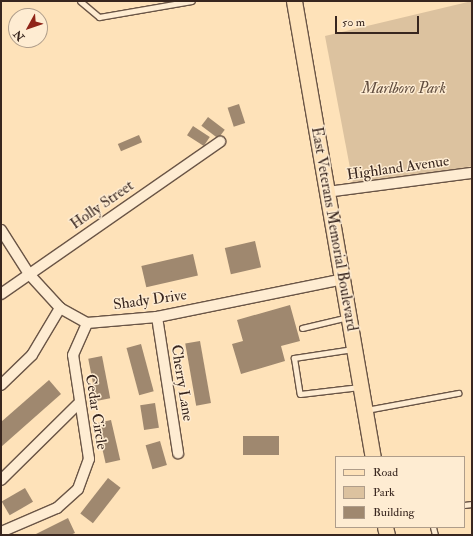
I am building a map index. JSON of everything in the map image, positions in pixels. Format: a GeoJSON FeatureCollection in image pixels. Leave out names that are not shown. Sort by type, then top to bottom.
{"type":"FeatureCollection","features":[{"type":"Feature","properties":{"kind":"main road","name":"East Veterans Memorial Boulevard"},"geometry":{"type":"LineString","coordinates":[[294,1],[373,456]]}},
{"type":"Feature","properties":{"kind":"street","name":"Holly Street"},"geometry":{"type":"LineString","coordinates":[[1,294],[220,142]]}},
{"type":"Feature","properties":{"kind":"street","name":"Highland Avenue"},"geometry":{"type":"LineString","coordinates":[[327,192],[472,172]]}},
{"type":"Feature","properties":{"kind":"street"},"geometry":{"type":"LineString","coordinates":[[2,233],[29,274],[60,308],[87,323]]}},
{"type":"Feature","properties":{"kind":"street","name":"Shady Drive"},"geometry":{"type":"LineString","coordinates":[[87,323],[157,317],[343,279]]}},
{"type":"Feature","properties":{"kind":"street"},"geometry":{"type":"LineString","coordinates":[[1,385],[32,355],[60,308]]}},
{"type":"Feature","properties":{"kind":"street","name":"Cherry Lane"},"geometry":{"type":"LineString","coordinates":[[157,317],[178,453]]}},
{"type":"Feature","properties":{"kind":"street","name":"Cedar Circle"},"geometry":{"type":"LineString","coordinates":[[1,532],[57,508],[78,490],[89,459],[79,404],[73,355],[87,323]]}},
{"type":"Feature","properties":{"kind":"street"},"geometry":{"type":"LineString","coordinates":[[1,480],[79,404]]}},
{"type":"Feature","properties":{"kind":"lane"},"geometry":{"type":"LineString","coordinates":[[80,1],[100,17],[192,1]]}},
{"type":"Feature","properties":{"kind":"lane"},"geometry":{"type":"LineString","coordinates":[[302,328],[349,317]]}},
{"type":"Feature","properties":{"kind":"lane"},"geometry":{"type":"LineString","coordinates":[[355,348],[294,358],[300,394],[361,386]]}},
{"type":"Feature","properties":{"kind":"lane"},"geometry":{"type":"LineString","coordinates":[[365,410],[458,393]]}},
{"type":"Feature","properties":{"kind":"green space","name":"Marlboro Park"},"geometry":{"type":"Polygon","coordinates":[[[472,1],[472,166],[354,189],[325,36],[472,1]]]}},
{"type":"Feature","properties":{"kind":"building"},"geometry":{"type":"Polygon","coordinates":[[[239,104],[245,123],[234,127],[228,108],[239,104]]]}},
{"type":"Feature","properties":{"kind":"building"},"geometry":{"type":"Polygon","coordinates":[[[208,117],[225,130],[218,138],[201,126],[208,117]]]}},
{"type":"Feature","properties":{"kind":"building"},"geometry":{"type":"Polygon","coordinates":[[[193,126],[210,137],[204,146],[187,135],[193,126]]]}},
{"type":"Feature","properties":{"kind":"building"},"geometry":{"type":"Polygon","coordinates":[[[139,135],[142,142],[121,151],[118,144],[139,135]]]}},
{"type":"Feature","properties":{"kind":"building"},"geometry":{"type":"Polygon","coordinates":[[[255,241],[261,267],[231,274],[225,248],[255,241]]]}},
{"type":"Feature","properties":{"kind":"building"},"geometry":{"type":"Polygon","coordinates":[[[193,254],[198,275],[146,287],[141,266],[193,254]]]}},
{"type":"Feature","properties":{"kind":"building"},"geometry":{"type":"Polygon","coordinates":[[[290,305],[300,341],[281,346],[285,361],[241,374],[232,344],[243,341],[237,320],[290,305]]]}},
{"type":"Feature","properties":{"kind":"building"},"geometry":{"type":"Polygon","coordinates":[[[200,341],[211,403],[196,406],[185,344],[200,341]]]}},
{"type":"Feature","properties":{"kind":"building"},"geometry":{"type":"Polygon","coordinates":[[[141,344],[154,391],[139,395],[127,348],[141,344]]]}},
{"type":"Feature","properties":{"kind":"building"},"geometry":{"type":"Polygon","coordinates":[[[102,356],[110,398],[96,401],[88,359],[102,356]]]}},
{"type":"Feature","properties":{"kind":"building"},"geometry":{"type":"Polygon","coordinates":[[[49,380],[61,394],[1,447],[1,422],[49,380]]]}},
{"type":"Feature","properties":{"kind":"building"},"geometry":{"type":"Polygon","coordinates":[[[155,403],[159,428],[144,430],[140,405],[155,403]]]}},
{"type":"Feature","properties":{"kind":"building"},"geometry":{"type":"Polygon","coordinates":[[[111,420],[120,460],[106,463],[96,423],[111,420]]]}},
{"type":"Feature","properties":{"kind":"building"},"geometry":{"type":"Polygon","coordinates":[[[243,436],[279,436],[279,455],[243,455],[243,436]]]}},
{"type":"Feature","properties":{"kind":"building"},"geometry":{"type":"Polygon","coordinates":[[[160,441],[167,465],[152,469],[146,445],[160,441]]]}},
{"type":"Feature","properties":{"kind":"building"},"geometry":{"type":"Polygon","coordinates":[[[108,478],[121,488],[93,523],[80,513],[108,478]]]}},
{"type":"Feature","properties":{"kind":"building"},"geometry":{"type":"Polygon","coordinates":[[[25,488],[33,502],[10,515],[2,502],[25,488]]]}},
{"type":"Feature","properties":{"kind":"building"},"geometry":{"type":"Polygon","coordinates":[[[68,518],[75,533],[70,535],[34,535],[68,518]]]}}]}
